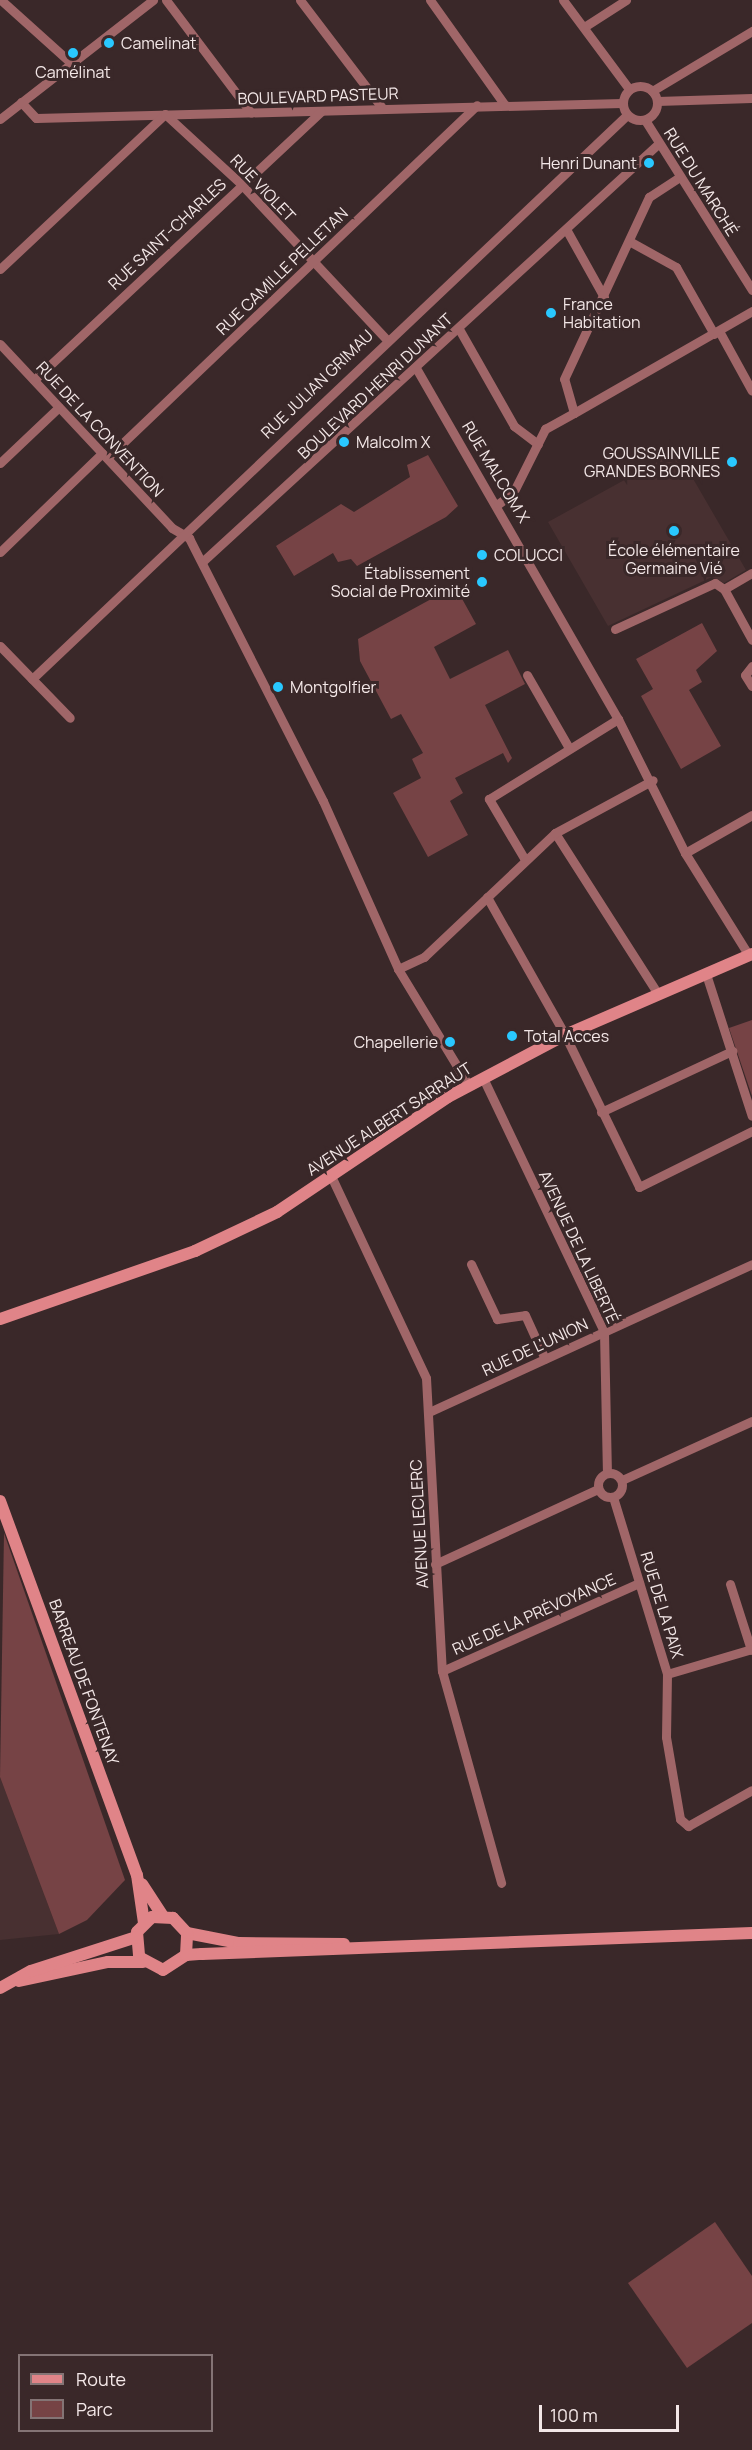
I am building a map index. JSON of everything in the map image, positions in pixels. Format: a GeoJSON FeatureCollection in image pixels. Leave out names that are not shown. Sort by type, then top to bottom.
{"type":"FeatureCollection","features":[{"type":"Feature","properties":{"kind":"street"},"geometry":{"type":"LineString","coordinates":[[1,0],[71,63]]}},
{"type":"Feature","properties":{"kind":"street"},"geometry":{"type":"LineString","coordinates":[[166,0],[251,113]]}},
{"type":"Feature","properties":{"kind":"street"},"geometry":{"type":"LineString","coordinates":[[300,0],[383,109]]}},
{"type":"Feature","properties":{"kind":"street"},"geometry":{"type":"LineString","coordinates":[[430,0],[506,105]]}},
{"type":"Feature","properties":{"kind":"street"},"geometry":{"type":"LineString","coordinates":[[563,0],[629,89]]}},
{"type":"Feature","properties":{"kind":"street"},"geometry":{"type":"LineString","coordinates":[[584,27],[626,0]]}},
{"type":"Feature","properties":{"kind":"street"},"geometry":{"type":"LineString","coordinates":[[0,119],[146,2]]}},
{"type":"Feature","properties":{"kind":"street"},"geometry":{"type":"LineString","coordinates":[[652,91],[752,31]]}},
{"type":"Feature","properties":{"kind":"street"},"geometry":{"type":"LineString","coordinates":[[629,89],[643,86],[652,91],[657,101]]}},
{"type":"Feature","properties":{"kind":"street"},"geometry":{"type":"LineString","coordinates":[[629,89],[622,103],[627,115],[645,120],[657,101]]}},
{"type":"Feature","properties":{"kind":"street"},"geometry":{"type":"LineString","coordinates":[[657,101],[752,98]]}},
{"type":"Feature","properties":{"kind":"street","name":"BOULEVARD PASTEUR"},"geometry":{"type":"LineString","coordinates":[[21,102],[36,118],[622,103]]}},
{"type":"Feature","properties":{"kind":"street","name":"RUE CAMILLE PELLETAN"},"geometry":{"type":"LineString","coordinates":[[0,552],[313,263],[477,105]]}},
{"type":"Feature","properties":{"kind":"street","name":"RUE SAINT-CHARLES"},"geometry":{"type":"LineString","coordinates":[[34,380],[321,111]]}},
{"type":"Feature","properties":{"kind":"street"},"geometry":{"type":"LineString","coordinates":[[0,269],[165,114]]}},
{"type":"Feature","properties":{"kind":"street","name":"RUE VIOLET"},"geometry":{"type":"LineString","coordinates":[[165,114],[241,184],[386,339]]}},
{"type":"Feature","properties":{"kind":"street","name":"RUE JULIAN GRIMAU"},"geometry":{"type":"LineString","coordinates":[[32,679],[181,532],[627,115]]}},
{"type":"Feature","properties":{"kind":"street","name":"RUE DU MARCHÉ"},"geometry":{"type":"LineString","coordinates":[[645,120],[752,290]]}},
{"type":"Feature","properties":{"kind":"street","name":"BOULEVARD HENRI DUNANT"},"geometry":{"type":"LineString","coordinates":[[202,562],[658,144]]}},
{"type":"Feature","properties":{"kind":"street"},"geometry":{"type":"LineString","coordinates":[[574,413],[564,379],[649,197],[680,177]]}},
{"type":"Feature","properties":{"kind":"street"},"geometry":{"type":"LineString","coordinates":[[566,229],[604,297]]}},
{"type":"Feature","properties":{"kind":"street"},"geometry":{"type":"LineString","coordinates":[[629,241],[676,267],[752,392]]}},
{"type":"Feature","properties":{"kind":"street"},"geometry":{"type":"LineString","coordinates":[[498,504],[513,493],[545,429],[752,311]]}},
{"type":"Feature","properties":{"kind":"street"},"geometry":{"type":"LineString","coordinates":[[459,328],[514,426],[538,444]]}},
{"type":"Feature","properties":{"kind":"street","name":"RUE DE LA CONVENTION"},"geometry":{"type":"LineString","coordinates":[[0,344],[105,456],[181,532],[202,562],[323,801],[398,969],[470,1086]]}},
{"type":"Feature","properties":{"kind":"street","name":"RUE MALCOM X"},"geometry":{"type":"LineString","coordinates":[[416,368],[498,504],[653,780],[686,853],[750,955]]}},
{"type":"Feature","properties":{"kind":"street"},"geometry":{"type":"LineString","coordinates":[[0,463],[59,407]]}},
{"type":"Feature","properties":{"kind":"street"},"geometry":{"type":"LineString","coordinates":[[724,589],[752,573]]}},
{"type":"Feature","properties":{"kind":"street"},"geometry":{"type":"LineString","coordinates":[[615,629],[708,584],[724,589],[752,640]]}},
{"type":"Feature","properties":{"kind":"street"},"geometry":{"type":"LineString","coordinates":[[0,646],[70,718]]}},
{"type":"Feature","properties":{"kind":"street"},"geometry":{"type":"LineString","coordinates":[[752,666],[745,675],[752,686]]}},
{"type":"Feature","properties":{"kind":"street"},"geometry":{"type":"LineString","coordinates":[[527,675],[569,748]]}},
{"type":"Feature","properties":{"kind":"street"},"geometry":{"type":"LineString","coordinates":[[524,858],[489,799],[618,719]]}},
{"type":"Feature","properties":{"kind":"street"},"geometry":{"type":"LineString","coordinates":[[398,969],[424,957],[524,858],[555,833],[653,780]]}},
{"type":"Feature","properties":{"kind":"street"},"geometry":{"type":"LineString","coordinates":[[686,853],[752,815]]}},
{"type":"Feature","properties":{"kind":"street"},"geometry":{"type":"LineString","coordinates":[[555,833],[658,994]]}},
{"type":"Feature","properties":{"kind":"street"},"geometry":{"type":"LineString","coordinates":[[487,897],[565,1035],[639,1188],[752,1131]]}},
{"type":"Feature","properties":{"kind":"street","name":"AVENUE ALBERT SARRAUT"},"geometry":{"type":"LineString","coordinates":[[0,1319],[195,1251],[277,1212],[483,1078],[565,1035],[750,955]]}},
{"type":"Feature","properties":{"kind":"street"},"geometry":{"type":"LineString","coordinates":[[706,974],[752,1116]]}},
{"type":"Feature","properties":{"kind":"street"},"geometry":{"type":"LineString","coordinates":[[601,1112],[732,1051]]}},
{"type":"Feature","properties":{"kind":"street","name":"AVENUE DE LA LIBERTÉ"},"geometry":{"type":"LineString","coordinates":[[483,1078],[604,1332],[607,1473]]}},
{"type":"Feature","properties":{"kind":"street","name":"AVENUE LECLERC"},"geometry":{"type":"LineString","coordinates":[[331,1176],[415,1347],[429,1412],[442,1671],[501,1883]]}},
{"type":"Feature","properties":{"kind":"street","name":"RUE DE L'UNION"},"geometry":{"type":"LineString","coordinates":[[429,1412],[752,1263]]}},
{"type":"Feature","properties":{"kind":"street"},"geometry":{"type":"LineString","coordinates":[[471,1264],[497,1319],[525,1315],[545,1359]]}},
{"type":"Feature","properties":{"kind":"street"},"geometry":{"type":"LineString","coordinates":[[435,1564],[598,1490],[607,1473],[622,1480],[752,1420]]}},
{"type":"Feature","properties":{"kind":"street"},"geometry":{"type":"LineString","coordinates":[[598,1490],[613,1497],[620,1493],[622,1480]]}},
{"type":"Feature","properties":{"kind":"street","name":"RUE DE LA PAIX"},"geometry":{"type":"LineString","coordinates":[[613,1497],[667,1674],[666,1737],[680,1819],[688,1826],[752,1790]]}},
{"type":"Feature","properties":{"kind":"street","name":"BARREAU DE FONTENAY"},"geometry":{"type":"LineString","coordinates":[[0,1501],[137,1875],[162,1916]]}},
{"type":"Feature","properties":{"kind":"street","name":"RUE DE LA PRÉVOYANCE"},"geometry":{"type":"LineString","coordinates":[[442,1671],[639,1583]]}},
{"type":"Feature","properties":{"kind":"street"},"geometry":{"type":"LineString","coordinates":[[667,1674],[751,1649],[730,1584]]}},
{"type":"Feature","properties":{"kind":"street","name":"BARREAU DE FONTENAY"},"geometry":{"type":"LineString","coordinates":[[137,1875],[144,1923]]}},
{"type":"Feature","properties":{"kind":"street"},"geometry":{"type":"LineString","coordinates":[[15,1982],[31,1971],[136,1937],[144,1923],[162,1916],[178,1920],[187,1933],[186,1955]]}},
{"type":"Feature","properties":{"kind":"street"},"geometry":{"type":"LineString","coordinates":[[187,1933],[239,1942],[423,1946]]}},
{"type":"Feature","properties":{"kind":"street"},"geometry":{"type":"LineString","coordinates":[[0,1988],[15,1982],[108,1962],[143,1962],[170,1969],[186,1955],[752,1933]]}},
{"type":"Feature","properties":{"kind":"street"},"geometry":{"type":"LineString","coordinates":[[136,1937],[143,1962]]}},
{"type":"Feature","properties":{"kind":"shaded area"},"geometry":{"type":"Polygon","coordinates":[[[677,451],[746,570],[724,583],[712,577],[608,626],[548,522],[677,451]]]}},
{"type":"Feature","properties":{"kind":"shaded area"},"geometry":{"type":"Polygon","coordinates":[[[0,1777],[59,1934],[0,1940],[0,1777]]]}},
{"type":"Feature","properties":{"kind":"green space"},"geometry":{"type":"Polygon","coordinates":[[[428,455],[458,506],[446,517],[357,566],[351,559],[338,562],[333,553],[294,576],[276,546],[341,504],[354,512],[410,477],[407,465],[428,455]]]}},
{"type":"Feature","properties":{"kind":"green space"},"geometry":{"type":"Polygon","coordinates":[[[455,586],[476,624],[434,647],[450,679],[508,650],[525,684],[485,705],[512,758],[508,763],[503,753],[455,778],[463,793],[450,801],[468,835],[428,857],[393,793],[421,778],[412,759],[423,753],[401,714],[391,719],[360,661],[358,639],[455,586]]]}},
{"type":"Feature","properties":{"kind":"green space"},"geometry":{"type":"Polygon","coordinates":[[[702,623],[717,651],[696,670],[702,682],[689,690],[721,746],[681,769],[641,696],[653,689],[636,659],[702,623]]]}},
{"type":"Feature","properties":{"kind":"green space"},"geometry":{"type":"Polygon","coordinates":[[[752,1020],[752,1096],[729,1028],[752,1020]]]}},
{"type":"Feature","properties":{"kind":"green space"},"geometry":{"type":"Polygon","coordinates":[[[4,1533],[125,1880],[87,1920],[59,1934],[0,1777],[4,1533]]]}},
{"type":"Feature","properties":{"kind":"green space"},"geometry":{"type":"Polygon","coordinates":[[[715,2222],[752,2276],[752,2323],[687,2368],[628,2283],[715,2222]]]}},
{"type":"Feature","properties":{"kind":"place","name":"Camelinat"},"geometry":{"type":"Point","coordinates":[109,43]}},
{"type":"Feature","properties":{"kind":"place","name":"Camélinat"},"geometry":{"type":"Point","coordinates":[73,53]}},
{"type":"Feature","properties":{"kind":"place","name":"Henri Dunant"},"geometry":{"type":"Point","coordinates":[649,163]}},
{"type":"Feature","properties":{"kind":"place","name":"France Habitation"},"geometry":{"type":"Point","coordinates":[551,313]}},
{"type":"Feature","properties":{"kind":"place","name":"Malcolm X"},"geometry":{"type":"Point","coordinates":[344,442]}},
{"type":"Feature","properties":{"kind":"place","name":"GOUSSAINVILLE GRANDES BORNES"},"geometry":{"type":"Point","coordinates":[732,462]}},
{"type":"Feature","properties":{"kind":"place","name":"École élémentaire Germaine Vié"},"geometry":{"type":"Point","coordinates":[674,531]}},
{"type":"Feature","properties":{"kind":"place","name":"COLUCCI"},"geometry":{"type":"Point","coordinates":[482,555]}},
{"type":"Feature","properties":{"kind":"place","name":"Établissement Social de Proximité"},"geometry":{"type":"Point","coordinates":[482,582]}},
{"type":"Feature","properties":{"kind":"place","name":"Montgolfier"},"geometry":{"type":"Point","coordinates":[278,687]}},
{"type":"Feature","properties":{"kind":"place","name":"Total Acces"},"geometry":{"type":"Point","coordinates":[512,1036]}},
{"type":"Feature","properties":{"kind":"place","name":"Chapellerie"},"geometry":{"type":"Point","coordinates":[450,1042]}}]}
